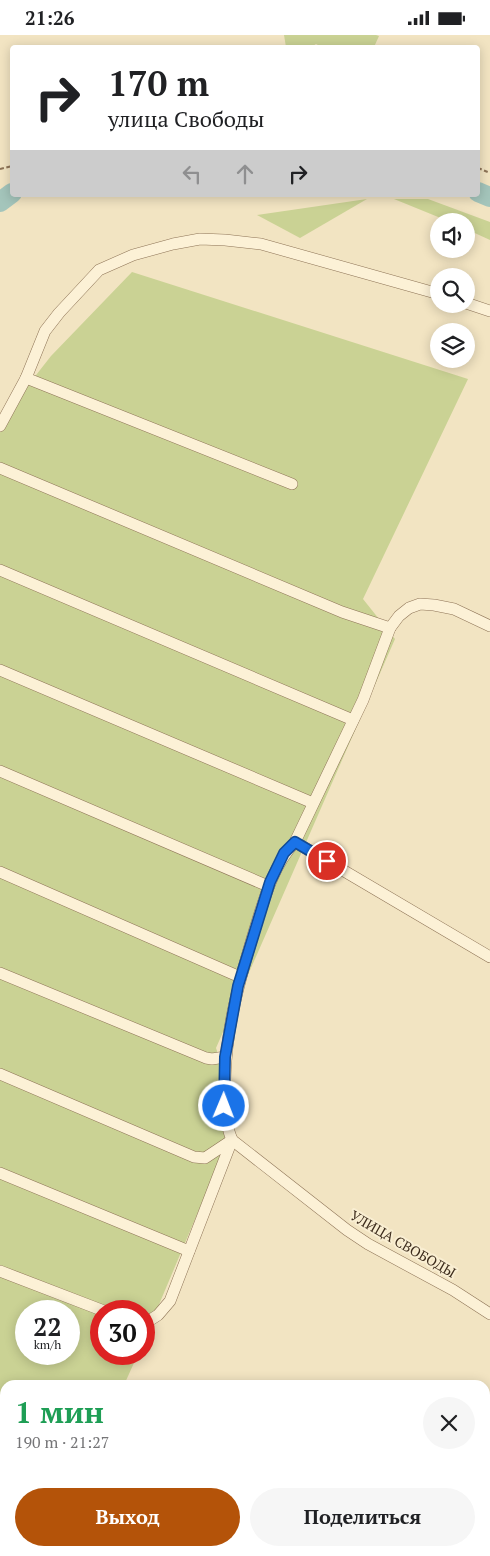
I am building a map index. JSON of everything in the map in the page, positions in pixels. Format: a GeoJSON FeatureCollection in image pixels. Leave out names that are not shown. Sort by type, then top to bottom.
{"type":"FeatureCollection","features":[{"type":"Feature","properties":{"kind":"street"},"geometry":{"type":"LineString","coordinates":[[0,426],[26,378],[45,331],[59,313],[99,270],[133,255],[200,239],[260,244],[430,291]]}},
{"type":"Feature","properties":{"kind":"street"},"geometry":{"type":"LineString","coordinates":[[475,306],[490,311]]}},
{"type":"Feature","properties":{"kind":"street"},"geometry":{"type":"LineString","coordinates":[[26,378],[292,484]]}},
{"type":"Feature","properties":{"kind":"street"},"geometry":{"type":"LineString","coordinates":[[0,468],[342,612],[390,628]]}},
{"type":"Feature","properties":{"kind":"street"},"geometry":{"type":"LineString","coordinates":[[0,569],[353,720]]}},
{"type":"Feature","properties":{"kind":"street"},"geometry":{"type":"LineString","coordinates":[[155,1317],[170,1301],[232,1140],[227,1128],[224,1106],[225,1057],[240,977],[268,886],[284,853],[295,842],[363,700],[390,628],[409,607],[420,604],[454,609],[490,626]]}},
{"type":"Feature","properties":{"kind":"street"},"geometry":{"type":"LineString","coordinates":[[0,670],[313,803]]}},
{"type":"Feature","properties":{"kind":"street"},"geometry":{"type":"LineString","coordinates":[[0,771],[268,886]]}},
{"type":"Feature","properties":{"kind":"street"},"geometry":{"type":"LineString","coordinates":[[295,842],[490,957]]}},
{"type":"Feature","properties":{"kind":"street"},"geometry":{"type":"LineString","coordinates":[[0,872],[240,977]]}},
{"type":"Feature","properties":{"kind":"street"},"geometry":{"type":"LineString","coordinates":[[0,973],[206,1058],[225,1057]]}},
{"type":"Feature","properties":{"kind":"street"},"geometry":{"type":"LineString","coordinates":[[0,1074],[194,1157],[205,1159],[232,1140]]}},
{"type":"Feature","properties":{"kind":"street","name":"УЛИЦА СВОБОДЫ"},"geometry":{"type":"LineString","coordinates":[[232,1140],[347,1230],[368,1244],[453,1290],[490,1314]]}},
{"type":"Feature","properties":{"kind":"street"},"geometry":{"type":"LineString","coordinates":[[0,1173],[189,1251]]}},
{"type":"Feature","properties":{"kind":"street"},"geometry":{"type":"LineString","coordinates":[[0,1271],[90,1306]]}},
{"type":"Feature","properties":{"kind":"green space"},"geometry":{"type":"Polygon","coordinates":[[[284,35],[379,36],[375,45],[286,45],[284,35]]]}},
{"type":"Feature","properties":{"kind":"green space"},"geometry":{"type":"Polygon","coordinates":[[[367,199],[300,238],[257,215],[367,199]]]}},
{"type":"Feature","properties":{"kind":"green space"},"geometry":{"type":"Polygon","coordinates":[[[394,199],[428,199],[466,213],[430,214],[394,199]]]}},
{"type":"Feature","properties":{"kind":"green space"},"geometry":{"type":"Polygon","coordinates":[[[475,216],[490,222],[490,240],[475,233],[475,216]]]}},
{"type":"Feature","properties":{"kind":"green space"},"geometry":{"type":"Polygon","coordinates":[[[132,272],[468,379],[363,599],[395,639],[216,1048],[239,1115],[155,1314],[155,1300],[90,1300],[90,1365],[133,1365],[126,1380],[0,1380],[0,421],[51,356],[132,272]]]}},
{"type":"Feature","properties":{"kind":"waterway"},"geometry":{"type":"LineString","coordinates":[[480,193],[490,197]]}},
{"type":"Feature","properties":{"kind":"waterway"},"geometry":{"type":"LineString","coordinates":[[0,202],[10,194]]}},
{"type":"Feature","properties":{"kind":"route"},"geometry":{"type":"LineString","coordinates":[[224,1106],[225,1057],[238,986],[270,882],[284,853],[295,842],[327,861]]}}]}
